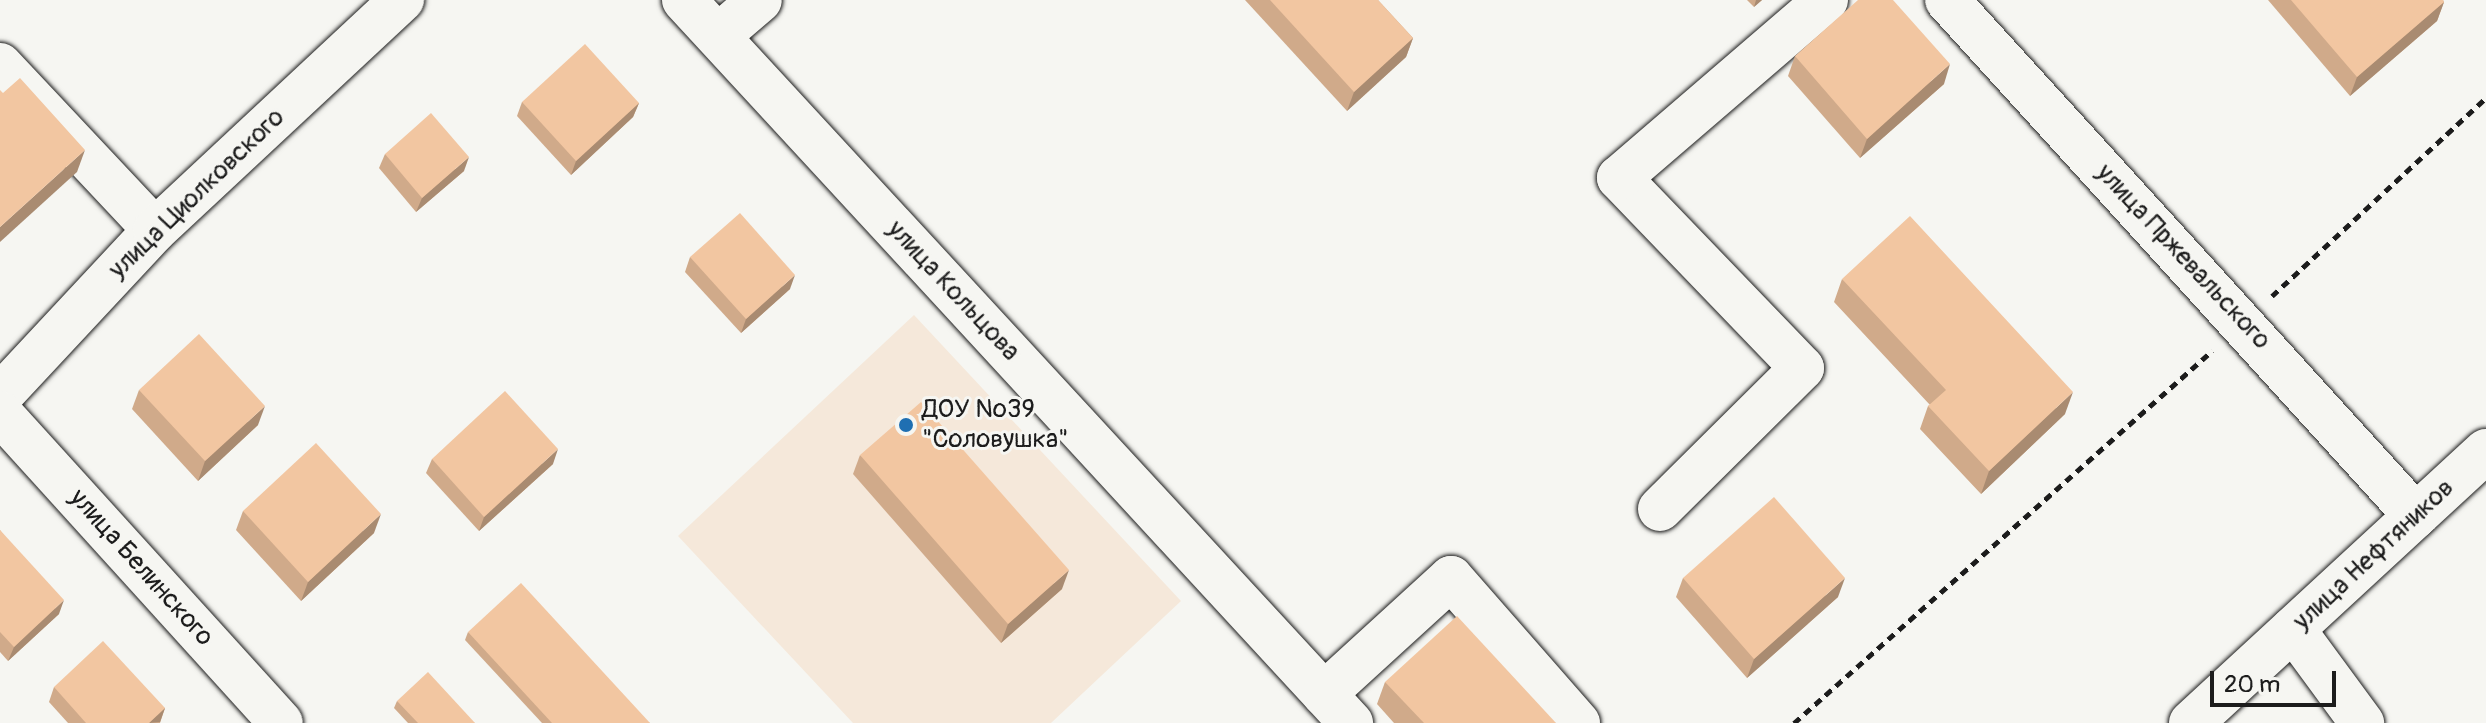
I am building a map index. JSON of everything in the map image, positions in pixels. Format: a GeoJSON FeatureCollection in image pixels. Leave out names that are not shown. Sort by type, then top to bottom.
{"type":"FeatureCollection","features":[{"type":"Feature","properties":{"kind":"street","name":"улица Циолковского"},"geometry":{"type":"LineString","coordinates":[[0,396],[155,230],[402,0]]}},
{"type":"Feature","properties":{"kind":"street","name":"улица Кольцова"},"geometry":{"type":"LineString","coordinates":[[684,0],[1338,708]]}},
{"type":"Feature","properties":{"kind":"street"},"geometry":{"type":"LineString","coordinates":[[718,36],[760,0]]}},
{"type":"Feature","properties":{"kind":"street"},"geometry":{"type":"LineString","coordinates":[[1660,509],[1802,368],[1619,178],[1826,0]]}},
{"type":"Feature","properties":{"kind":"street","name":"улица Пржевальского"},"geometry":{"type":"LineString","coordinates":[[1947,0],[2244,322],[2416,516]]}},
{"type":"Feature","properties":{"kind":"street"},"geometry":{"type":"LineString","coordinates":[[0,65],[155,230]]}},
{"type":"Feature","properties":{"kind":"street","name":"улица Белинского"},"geometry":{"type":"LineString","coordinates":[[0,413],[281,723]]}},
{"type":"Feature","properties":{"kind":"street","name":"улица Нефтяников"},"geometry":{"type":"LineString","coordinates":[[2191,723],[2486,451]]}},
{"type":"Feature","properties":{"kind":"street"},"geometry":{"type":"LineString","coordinates":[[1338,708],[1451,578],[1578,723]]}},
{"type":"Feature","properties":{"kind":"street"},"geometry":{"type":"LineString","coordinates":[[2293,629],[2362,723]]}},
{"type":"Feature","properties":{"kind":"path"},"geometry":{"type":"LineString","coordinates":[[1794,723],[2244,322],[2486,98]]}},
{"type":"Feature","properties":{"kind":"shaded area","name":"ДОУ №39 \"Соловушка\""},"geometry":{"type":"Polygon","coordinates":[[[914,315],[1181,601],[1051,723],[853,723],[678,536],[914,315]]]}},
{"type":"Feature","properties":{"kind":"building"},"geometry":{"type":"Polygon","coordinates":[[[1270,0],[1378,0],[1413,38],[1354,92],[1270,0]]]}},
{"type":"Feature","properties":{"kind":"building"},"geometry":{"type":"Polygon","coordinates":[[[1858,0],[1893,0],[1950,64],[1867,139],[1795,56],[1858,0]]]}},
{"type":"Feature","properties":{"kind":"building"},"geometry":{"type":"Polygon","coordinates":[[[2291,0],[2443,0],[2444,2],[2357,77],[2291,0]]]}},
{"type":"Feature","properties":{"kind":"building"},"geometry":{"type":"Polygon","coordinates":[[[585,44],[639,103],[576,161],[522,102],[585,44]]]}},
{"type":"Feature","properties":{"kind":"building"},"geometry":{"type":"Polygon","coordinates":[[[20,78],[85,150],[0,227],[0,90],[3,93],[20,78]]]}},
{"type":"Feature","properties":{"kind":"building"},"geometry":{"type":"Polygon","coordinates":[[[431,113],[469,157],[422,198],[385,154],[431,113]]]}},
{"type":"Feature","properties":{"kind":"building"},"geometry":{"type":"Polygon","coordinates":[[[740,213],[795,275],[746,319],[690,257],[740,213]]]}},
{"type":"Feature","properties":{"kind":"building"},"geometry":{"type":"Polygon","coordinates":[[[1910,216],[2073,392],[1989,471],[1928,406],[1946,390],[1842,279],[1910,216]]]}},
{"type":"Feature","properties":{"kind":"building"},"geometry":{"type":"Polygon","coordinates":[[[199,334],[265,406],[205,461],[139,390],[199,334]]]}},
{"type":"Feature","properties":{"kind":"building"},"geometry":{"type":"Polygon","coordinates":[[[505,391],[558,449],[484,517],[432,459],[505,391]]]}},
{"type":"Feature","properties":{"kind":"building"},"geometry":{"type":"Polygon","coordinates":[[[921,402],[1069,570],[1008,624],[860,455],[921,402]]]}},
{"type":"Feature","properties":{"kind":"building"},"geometry":{"type":"Polygon","coordinates":[[[316,443],[381,514],[308,582],[243,511],[316,443]]]}},
{"type":"Feature","properties":{"kind":"building"},"geometry":{"type":"Polygon","coordinates":[[[1774,497],[1845,578],[1754,659],[1683,578],[1774,497]]]}},
{"type":"Feature","properties":{"kind":"building"},"geometry":{"type":"Polygon","coordinates":[[[0,530],[64,600],[14,647],[0,632],[0,530]]]}},
{"type":"Feature","properties":{"kind":"building"},"geometry":{"type":"Polygon","coordinates":[[[521,583],[650,723],[552,723],[468,632],[521,583]]]}},
{"type":"Feature","properties":{"kind":"building"},"geometry":{"type":"Polygon","coordinates":[[[1457,616],[1556,723],[1424,723],[1385,682],[1457,616]]]}},
{"type":"Feature","properties":{"kind":"building"},"geometry":{"type":"Polygon","coordinates":[[[103,641],[165,708],[149,723],[86,723],[54,687],[103,641]]]}},
{"type":"Feature","properties":{"kind":"building"},"geometry":{"type":"Polygon","coordinates":[[[428,672],[475,723],[418,723],[397,701],[428,672]]]}},
{"type":"Feature","properties":{"kind":"place","name":"ДОУ №39 \"Соловушка\""},"geometry":{"type":"Point","coordinates":[906,425]}}]}
